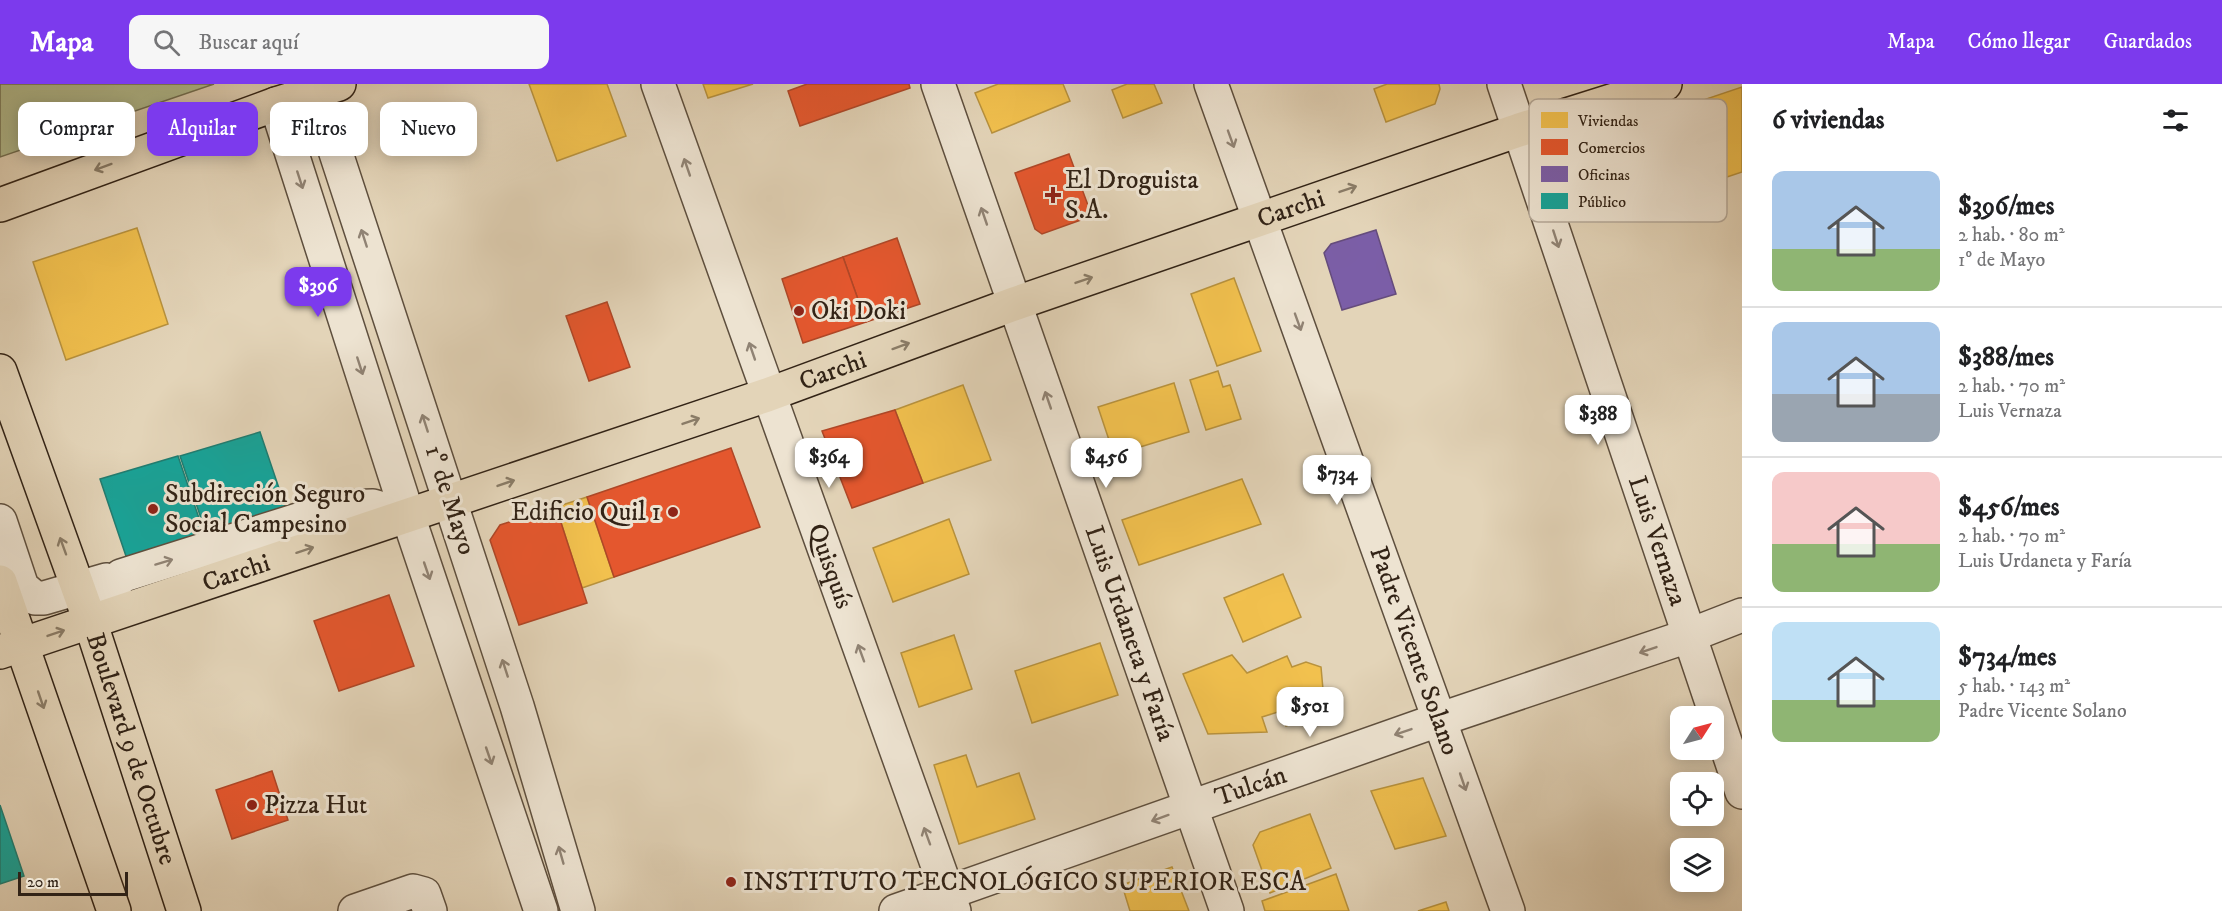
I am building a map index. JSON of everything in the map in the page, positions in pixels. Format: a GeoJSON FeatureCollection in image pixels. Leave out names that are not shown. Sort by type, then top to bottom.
{"type":"FeatureCollection","features":[{"type":"Feature","properties":{"kind":"main road","name":"Carchi"},"geometry":{"type":"LineString","coordinates":[[1618,99],[1665,84]]}},
{"type":"Feature","properties":{"kind":"main road"},"geometry":{"type":"LineString","coordinates":[[282,102],[327,88]]}},
{"type":"Feature","properties":{"kind":"main road"},"geometry":{"type":"LineString","coordinates":[[0,205],[270,106]]}},
{"type":"Feature","properties":{"kind":"main road","name":"Carchi"},"geometry":{"type":"LineString","coordinates":[[11,648],[767,395],[1014,304],[1529,127]]}},
{"type":"Feature","properties":{"kind":"main road","name":"Boulevard 9 de Octubre"},"geometry":{"type":"LineString","coordinates":[[0,371],[90,621],[184,911]]}},
{"type":"Feature","properties":{"kind":"main road"},"geometry":{"type":"LineString","coordinates":[[0,582],[11,648],[114,911]]}},
{"type":"Feature","properties":{"kind":"street","name":"Quisquís"},"geometry":{"type":"LineString","coordinates":[[658,84],[767,395],[951,902]]}},
{"type":"Feature","properties":{"kind":"street","name":"Luis Urdaneta y Faría"},"geometry":{"type":"LineString","coordinates":[[938,84],[1227,911]]}},
{"type":"Feature","properties":{"kind":"street","name":"Padre Vicente Solano"},"geometry":{"type":"LineString","coordinates":[[1210,84],[1441,719],[1508,911]]}},
{"type":"Feature","properties":{"kind":"street","name":"Luis Vernaza"},"geometry":{"type":"LineString","coordinates":[[1504,84],[1529,157]]}},
{"type":"Feature","properties":{"kind":"street","name":"1º de Mayo"},"geometry":{"type":"LineString","coordinates":[[327,88],[451,502],[518,706],[578,911]]}},
{"type":"Feature","properties":{"kind":"street","name":"1º de Mayo"},"geometry":{"type":"LineString","coordinates":[[293,156],[408,516],[541,911]]}},
{"type":"Feature","properties":{"kind":"street","name":"Luis Vernaza"},"geometry":{"type":"LineString","coordinates":[[1551,222],[1742,792]]}},
{"type":"Feature","properties":{"kind":"street"},"geometry":{"type":"LineString","coordinates":[[0,521],[22,586],[27,593],[44,598],[339,507],[373,506],[408,516]]}},
{"type":"Feature","properties":{"kind":"street"},"geometry":{"type":"LineString","coordinates":[[90,621],[121,576]]}},
{"type":"Feature","properties":{"kind":"street","name":"Tulcán"},"geometry":{"type":"LineString","coordinates":[[896,911],[951,902],[1190,807],[1688,636],[1742,615]]}},
{"type":"Feature","properties":{"kind":"street"},"geometry":{"type":"LineString","coordinates":[[355,911],[413,891],[424,894],[430,911]]}},
{"type":"Feature","properties":{"kind":"green space"},"geometry":{"type":"Polygon","coordinates":[[[0,84],[214,84],[161,102],[147,102],[147,107],[135,111],[135,102],[18,102],[18,151],[0,157],[0,84]]]}},
{"type":"Feature","properties":{"kind":"building: Viviendas"},"geometry":{"type":"Polygon","coordinates":[[[529,84],[607,84],[626,136],[557,161],[529,84]]]}},
{"type":"Feature","properties":{"kind":"building: Viviendas"},"geometry":{"type":"Polygon","coordinates":[[[703,84],[753,84],[708,98],[703,84]]]}},
{"type":"Feature","properties":{"kind":"building: Viviendas"},"geometry":{"type":"Polygon","coordinates":[[[998,84],[1063,84],[1070,101],[992,133],[975,93],[998,84]]]}},
{"type":"Feature","properties":{"kind":"building: Viviendas"},"geometry":{"type":"Polygon","coordinates":[[[1127,84],[1154,84],[1162,103],[1123,118],[1112,90],[1127,84]]]}},
{"type":"Feature","properties":{"kind":"building: Viviendas"},"geometry":{"type":"Polygon","coordinates":[[[1387,84],[1439,84],[1440,89],[1435,104],[1386,122],[1374,89],[1387,84]]]}},
{"type":"Feature","properties":{"kind":"building: Viviendas"},"geometry":{"type":"Polygon","coordinates":[[[1742,87],[1742,172],[1727,177],[1727,99],[1706,99],[1742,87]]]}},
{"type":"Feature","properties":{"kind":"building: Viviendas"},"geometry":{"type":"Polygon","coordinates":[[[137,228],[168,324],[66,360],[33,262],[137,228]]]}},
{"type":"Feature","properties":{"kind":"building: Viviendas"},"geometry":{"type":"Polygon","coordinates":[[[1234,278],[1261,351],[1217,366],[1191,294],[1234,278]]]}},
{"type":"Feature","properties":{"kind":"building: Viviendas"},"geometry":{"type":"Polygon","coordinates":[[[1218,371],[1223,387],[1230,385],[1241,419],[1206,430],[1190,380],[1218,371]]]}},
{"type":"Feature","properties":{"kind":"building: Viviendas"},"geometry":{"type":"Polygon","coordinates":[[[1174,383],[1189,432],[1114,455],[1098,407],[1174,383]]]}},
{"type":"Feature","properties":{"kind":"building: Viviendas"},"geometry":{"type":"Polygon","coordinates":[[[963,385],[991,460],[923,483],[895,410],[963,385]]]}},
{"type":"Feature","properties":{"kind":"building: Viviendas"},"geometry":{"type":"Polygon","coordinates":[[[1242,479],[1261,524],[1139,565],[1122,520],[1242,479]]]}},
{"type":"Feature","properties":{"kind":"building: Viviendas"},"geometry":{"type":"Polygon","coordinates":[[[587,497],[614,577],[582,588],[556,507],[587,497]]]}},
{"type":"Feature","properties":{"kind":"building: Viviendas"},"geometry":{"type":"Polygon","coordinates":[[[949,519],[969,574],[893,602],[873,548],[949,519]]]}},
{"type":"Feature","properties":{"kind":"building: Viviendas"},"geometry":{"type":"Polygon","coordinates":[[[1283,574],[1301,617],[1243,642],[1224,598],[1283,574]]]}},
{"type":"Feature","properties":{"kind":"building: Viviendas"},"geometry":{"type":"Polygon","coordinates":[[[954,635],[972,689],[919,707],[901,653],[954,635]]]}},
{"type":"Feature","properties":{"kind":"building: Viviendas"},"geometry":{"type":"Polygon","coordinates":[[[1100,643],[1118,695],[1032,723],[1015,671],[1100,643]]]}},
{"type":"Feature","properties":{"kind":"building: Viviendas"},"geometry":{"type":"Polygon","coordinates":[[[1232,655],[1247,673],[1287,656],[1292,667],[1306,662],[1321,667],[1325,712],[1286,726],[1281,711],[1262,717],[1267,732],[1208,734],[1183,674],[1232,655]]]}},
{"type":"Feature","properties":{"kind":"building: Viviendas"},"geometry":{"type":"Polygon","coordinates":[[[966,755],[977,787],[1019,773],[1035,819],[959,844],[934,765],[966,755]]]}},
{"type":"Feature","properties":{"kind":"building: Viviendas"},"geometry":{"type":"Polygon","coordinates":[[[1423,778],[1446,836],[1395,849],[1371,791],[1423,778]]]}},
{"type":"Feature","properties":{"kind":"building: Viviendas"},"geometry":{"type":"Polygon","coordinates":[[[1310,814],[1331,868],[1270,893],[1253,845],[1260,832],[1310,814]]]}},
{"type":"Feature","properties":{"kind":"building: Viviendas"},"geometry":{"type":"Polygon","coordinates":[[[1172,867],[1189,911],[1130,911],[1122,885],[1172,867]]]}},
{"type":"Feature","properties":{"kind":"building: Viviendas"},"geometry":{"type":"Polygon","coordinates":[[[1336,874],[1349,911],[1265,911],[1262,901],[1336,874]]]}},
{"type":"Feature","properties":{"kind":"building: Viviendas"},"geometry":{"type":"Polygon","coordinates":[[[1446,902],[1449,911],[1418,911],[1446,902]]]}},
{"type":"Feature","properties":{"kind":"building: Comercios"},"geometry":{"type":"Polygon","coordinates":[[[807,84],[909,84],[910,88],[800,126],[788,91],[807,84]]]}},
{"type":"Feature","properties":{"kind":"building: Comercios","name":"El Droguista S.A."},"geometry":{"type":"Polygon","coordinates":[[[1069,154],[1092,216],[1042,234],[1035,229],[1015,173],[1069,154]]]}},
{"type":"Feature","properties":{"kind":"building: Comercios"},"geometry":{"type":"Polygon","coordinates":[[[897,238],[920,304],[866,322],[843,257],[897,238]]]}},
{"type":"Feature","properties":{"kind":"building: Comercios"},"geometry":{"type":"Polygon","coordinates":[[[843,257],[866,322],[803,343],[782,279],[843,257]]]}},
{"type":"Feature","properties":{"kind":"building: Comercios"},"geometry":{"type":"Polygon","coordinates":[[[607,302],[630,367],[589,381],[566,316],[607,302]]]}},
{"type":"Feature","properties":{"kind":"building: Comercios"},"geometry":{"type":"Polygon","coordinates":[[[895,410],[923,483],[852,508],[822,431],[895,410]]]}},
{"type":"Feature","properties":{"kind":"building: Comercios","name":"Edificio Quil 1"},"geometry":{"type":"Polygon","coordinates":[[[731,448],[760,527],[614,577],[587,497],[731,448]]]}},
{"type":"Feature","properties":{"kind":"building: Comercios"},"geometry":{"type":"Polygon","coordinates":[[[556,507],[587,603],[519,625],[490,540],[500,525],[556,507]]]}},
{"type":"Feature","properties":{"kind":"building: Comercios"},"geometry":{"type":"Polygon","coordinates":[[[389,595],[414,666],[339,691],[314,621],[389,595]]]}},
{"type":"Feature","properties":{"kind":"building: Comercios","name":"Pizza Hut"},"geometry":{"type":"Polygon","coordinates":[[[272,771],[288,820],[232,839],[216,790],[272,771]]]}},
{"type":"Feature","properties":{"kind":"building: Oficinas"},"geometry":{"type":"Polygon","coordinates":[[[1376,230],[1396,294],[1342,310],[1324,253],[1331,244],[1376,230]]]}},
{"type":"Feature","properties":{"kind":"building: Público","name":"Subdireción Seguro Social Campesino"},"geometry":{"type":"Polygon","coordinates":[[[260,432],[287,512],[208,539],[180,456],[260,432]]]}},
{"type":"Feature","properties":{"kind":"building: Público","name":"Subdireción Seguro Social Campesino"},"geometry":{"type":"Polygon","coordinates":[[[178,456],[206,539],[129,565],[100,479],[178,456]]]}},
{"type":"Feature","properties":{"kind":"building: Público"},"geometry":{"type":"Polygon","coordinates":[[[0,805],[24,876],[0,884],[0,805]]]}},
{"type":"Feature","properties":{"kind":"place","name":"El Droguista S.A."},"geometry":{"type":"Point","coordinates":[1053,195]}},
{"type":"Feature","properties":{"kind":"place","name":"Oki Doki"},"geometry":{"type":"Point","coordinates":[799,311]}},
{"type":"Feature","properties":{"kind":"place","name":"Subdireción Seguro Social Campesino"},"geometry":{"type":"Point","coordinates":[153,509]}},
{"type":"Feature","properties":{"kind":"place","name":"Edificio Quil 1"},"geometry":{"type":"Point","coordinates":[673,512]}},
{"type":"Feature","properties":{"kind":"place","name":"Pizza Hut"},"geometry":{"type":"Point","coordinates":[252,805]}},
{"type":"Feature","properties":{"kind":"place","name":"INSTITUTO TECNOLÓGICO SUPERIOR ESCA"},"geometry":{"type":"Point","coordinates":[731,882]}}]}
